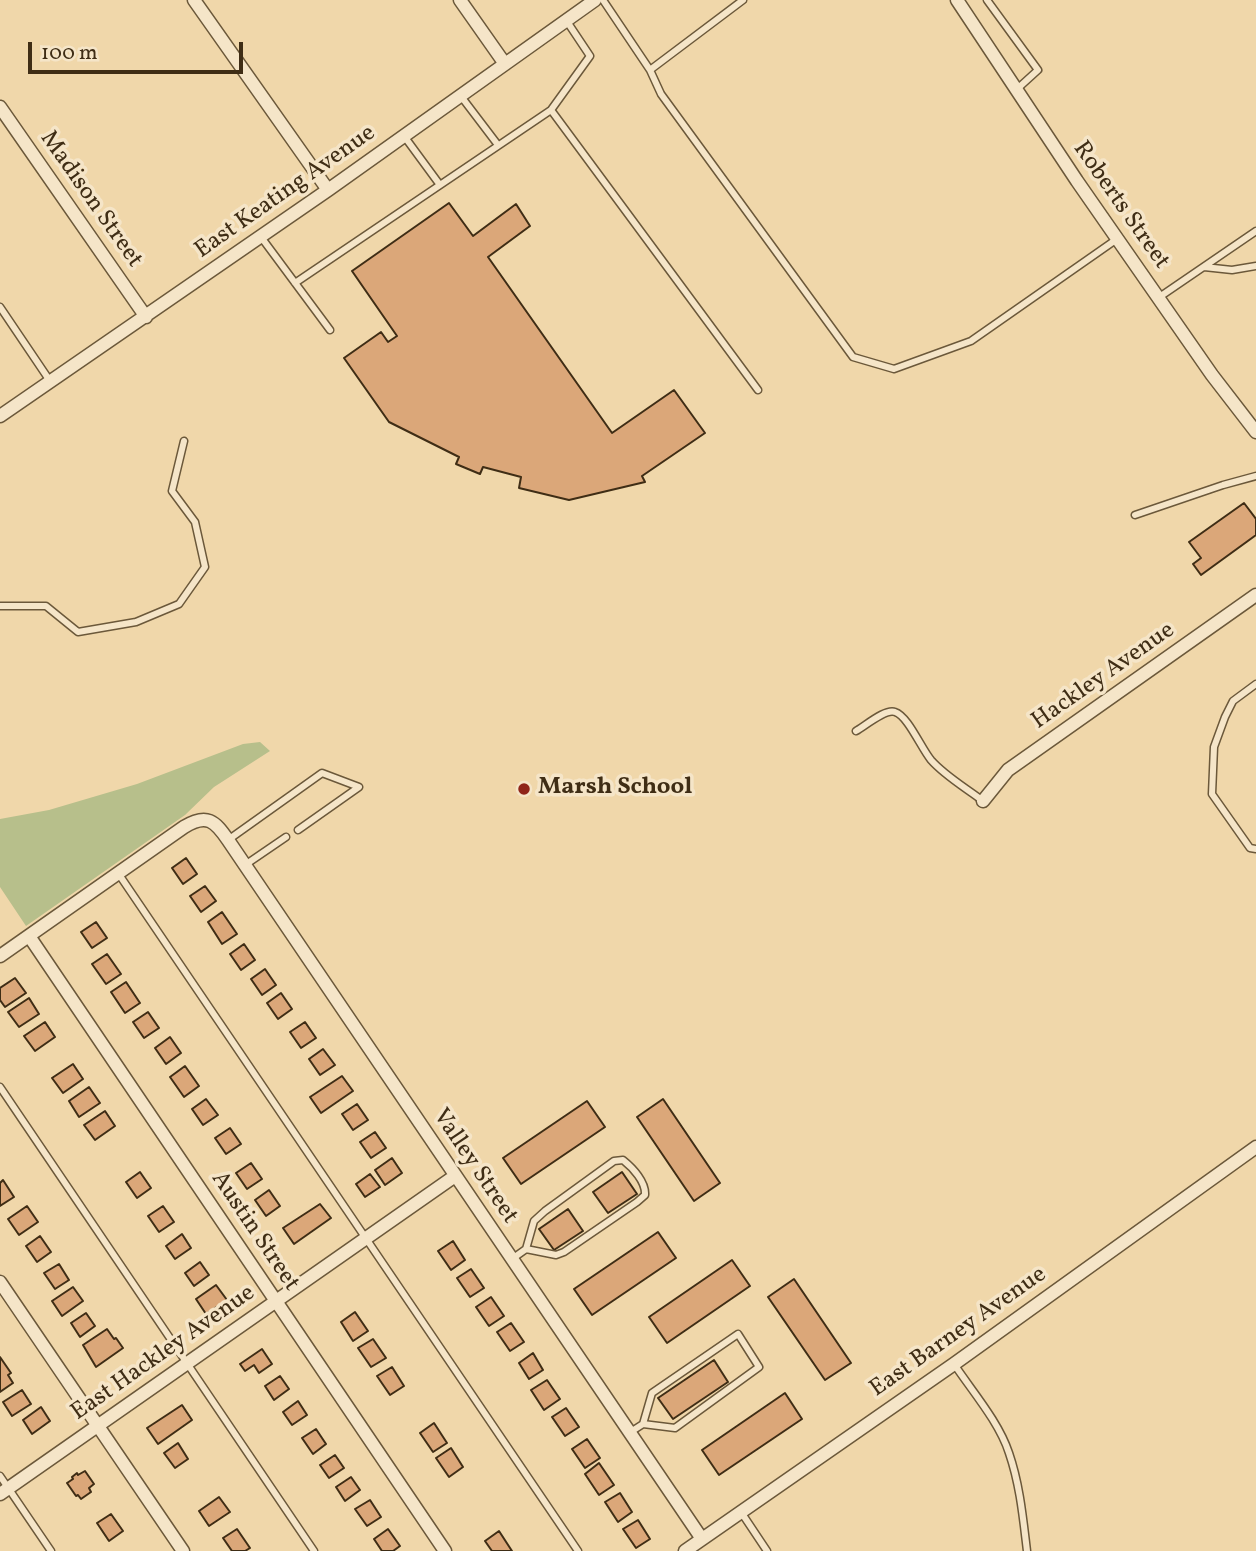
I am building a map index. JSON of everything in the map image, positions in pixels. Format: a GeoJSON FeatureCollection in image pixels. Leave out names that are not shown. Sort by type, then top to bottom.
{"type":"FeatureCollection","features":[{"type":"Feature","properties":{"kind":"street"},"geometry":{"type":"LineString","coordinates":[[194,0],[328,190]]}},
{"type":"Feature","properties":{"kind":"street"},"geometry":{"type":"LineString","coordinates":[[460,0],[505,64]]}},
{"type":"Feature","properties":{"kind":"street","name":"East Keating Avenue"},"geometry":{"type":"LineString","coordinates":[[0,416],[261,237],[595,0]]}},
{"type":"Feature","properties":{"kind":"street","name":"Roberts Street"},"geometry":{"type":"LineString","coordinates":[[957,0],[1117,239],[1212,375],[1256,432]]}},
{"type":"Feature","properties":{"kind":"street","name":"Madison Street"},"geometry":{"type":"LineString","coordinates":[[0,107],[145,317]]}},
{"type":"Feature","properties":{"kind":"street","name":"Hackley Avenue"},"geometry":{"type":"LineString","coordinates":[[983,801],[1008,769],[1256,595]]}},
{"type":"Feature","properties":{"kind":"street","name":"Valley Street"},"geometry":{"type":"LineString","coordinates":[[118,873],[191,823],[209,820],[215,823],[702,1539]]}},
{"type":"Feature","properties":{"kind":"street"},"geometry":{"type":"LineString","coordinates":[[0,956],[118,873]]}},
{"type":"Feature","properties":{"kind":"street","name":"Austin Street"},"geometry":{"type":"LineString","coordinates":[[29,936],[445,1551]]}},
{"type":"Feature","properties":{"kind":"street","name":"East Barney Avenue"},"geometry":{"type":"LineString","coordinates":[[685,1551],[954,1364],[1256,1147]]}},
{"type":"Feature","properties":{"kind":"street","name":"East Hackley Avenue"},"geometry":{"type":"LineString","coordinates":[[4,1491],[455,1177]]}},
{"type":"Feature","properties":{"kind":"street"},"geometry":{"type":"LineString","coordinates":[[0,1282],[183,1551]]}},
{"type":"Feature","properties":{"kind":"lane"},"geometry":{"type":"LineString","coordinates":[[603,0],[650,70],[662,94],[853,357],[894,369],[971,341],[1117,239]]}},
{"type":"Feature","properties":{"kind":"lane"},"geometry":{"type":"LineString","coordinates":[[650,70],[743,0]]}},
{"type":"Feature","properties":{"kind":"lane"},"geometry":{"type":"LineString","coordinates":[[987,0],[1038,71],[1016,90]]}},
{"type":"Feature","properties":{"kind":"lane"},"geometry":{"type":"LineString","coordinates":[[295,283],[551,110],[590,55],[566,20]]}},
{"type":"Feature","properties":{"kind":"lane"},"geometry":{"type":"LineString","coordinates":[[460,96],[499,145]]}},
{"type":"Feature","properties":{"kind":"lane"},"geometry":{"type":"LineString","coordinates":[[551,110],[758,390]]}},
{"type":"Feature","properties":{"kind":"lane"},"geometry":{"type":"LineString","coordinates":[[404,136],[440,185]]}},
{"type":"Feature","properties":{"kind":"lane"},"geometry":{"type":"LineString","coordinates":[[1158,298],[1256,232]]}},
{"type":"Feature","properties":{"kind":"lane"},"geometry":{"type":"LineString","coordinates":[[261,237],[330,330]]}},
{"type":"Feature","properties":{"kind":"lane"},"geometry":{"type":"LineString","coordinates":[[1204,267],[1232,270],[1256,267]]}},
{"type":"Feature","properties":{"kind":"lane"},"geometry":{"type":"LineString","coordinates":[[0,307],[51,382]]}},
{"type":"Feature","properties":{"kind":"lane"},"geometry":{"type":"LineString","coordinates":[[0,606],[46,606],[78,632],[136,622],[179,604],[205,567],[195,522],[172,491],[184,440]]}},
{"type":"Feature","properties":{"kind":"lane"},"geometry":{"type":"LineString","coordinates":[[1135,515],[1256,476]]}},
{"type":"Feature","properties":{"kind":"lane"},"geometry":{"type":"LineString","coordinates":[[1256,684],[1233,701],[1225,717],[1214,747],[1212,794],[1250,848],[1256,849]]}},
{"type":"Feature","properties":{"kind":"lane"},"geometry":{"type":"LineString","coordinates":[[856,731],[888,711],[896,712],[904,719],[931,760],[983,801]]}},
{"type":"Feature","properties":{"kind":"lane"},"geometry":{"type":"LineString","coordinates":[[228,840],[322,773],[359,787],[298,830]]}},
{"type":"Feature","properties":{"kind":"lane"},"geometry":{"type":"LineString","coordinates":[[245,865],[286,837]]}},
{"type":"Feature","properties":{"kind":"lane"},"geometry":{"type":"LineString","coordinates":[[118,873],[578,1551]]}},
{"type":"Feature","properties":{"kind":"lane"},"geometry":{"type":"LineString","coordinates":[[0,1087],[314,1551]]}},
{"type":"Feature","properties":{"kind":"lane"},"geometry":{"type":"LineString","coordinates":[[512,1259],[526,1249],[534,1221],[614,1161],[623,1160],[632,1167],[646,1189],[645,1195],[564,1252],[556,1255],[526,1249]]}},
{"type":"Feature","properties":{"kind":"lane"},"geometry":{"type":"LineString","coordinates":[[629,1433],[643,1424],[675,1428],[760,1367],[738,1334],[652,1393],[643,1424]]}},
{"type":"Feature","properties":{"kind":"lane"},"geometry":{"type":"LineString","coordinates":[[954,1364],[1009,1451],[1020,1495],[1027,1551]]}},
{"type":"Feature","properties":{"kind":"lane"},"geometry":{"type":"LineString","coordinates":[[0,1476],[4,1491],[51,1551]]}},
{"type":"Feature","properties":{"kind":"lane"},"geometry":{"type":"LineString","coordinates":[[741,1512],[767,1551]]}},
{"type":"Feature","properties":{"kind":"green space"},"geometry":{"type":"Polygon","coordinates":[[[260,742],[270,751],[214,787],[185,815],[26,926],[0,887],[0,819],[49,810],[137,784],[243,744],[260,742]]]}},
{"type":"Feature","properties":{"kind":"building"},"geometry":{"type":"Polygon","coordinates":[[[449,203],[473,236],[516,204],[530,226],[488,257],[612,433],[674,390],[705,433],[642,476],[645,482],[569,500],[519,488],[521,477],[483,467],[480,474],[456,464],[459,457],[389,422],[344,358],[381,332],[388,342],[397,336],[352,271],[449,203]]]}},
{"type":"Feature","properties":{"kind":"building"},"geometry":{"type":"Polygon","coordinates":[[[1244,503],[1256,519],[1256,535],[1201,575],[1193,564],[1201,558],[1189,542],[1244,503]]]}},
{"type":"Feature","properties":{"kind":"building"},"geometry":{"type":"Polygon","coordinates":[[[186,858],[197,874],[183,884],[172,868],[186,858]]]}},
{"type":"Feature","properties":{"kind":"building"},"geometry":{"type":"Polygon","coordinates":[[[205,886],[216,901],[201,912],[190,896],[205,886]]]}},
{"type":"Feature","properties":{"kind":"building"},"geometry":{"type":"Polygon","coordinates":[[[222,912],[237,934],[222,944],[208,922],[222,912]]]}},
{"type":"Feature","properties":{"kind":"building"},"geometry":{"type":"Polygon","coordinates":[[[96,922],[107,938],[92,948],[81,932],[96,922]]]}},
{"type":"Feature","properties":{"kind":"building"},"geometry":{"type":"Polygon","coordinates":[[[244,944],[255,960],[241,970],[230,954],[244,944]]]}},
{"type":"Feature","properties":{"kind":"building"},"geometry":{"type":"Polygon","coordinates":[[[107,954],[121,974],[106,984],[92,964],[107,954]]]}},
{"type":"Feature","properties":{"kind":"building"},"geometry":{"type":"Polygon","coordinates":[[[265,969],[276,985],[262,995],[251,979],[265,969]]]}},
{"type":"Feature","properties":{"kind":"building"},"geometry":{"type":"Polygon","coordinates":[[[15,978],[26,993],[5,1007],[0,1000],[0,988],[15,978]]]}},
{"type":"Feature","properties":{"kind":"building"},"geometry":{"type":"Polygon","coordinates":[[[126,982],[140,1003],[125,1013],[111,992],[126,982]]]}},
{"type":"Feature","properties":{"kind":"building"},"geometry":{"type":"Polygon","coordinates":[[[281,993],[292,1009],[278,1019],[267,1003],[281,993]]]}},
{"type":"Feature","properties":{"kind":"building"},"geometry":{"type":"Polygon","coordinates":[[[29,998],[39,1014],[19,1027],[8,1012],[29,998]]]}},
{"type":"Feature","properties":{"kind":"building"},"geometry":{"type":"Polygon","coordinates":[[[148,1012],[159,1028],[144,1038],[133,1022],[148,1012]]]}},
{"type":"Feature","properties":{"kind":"building"},"geometry":{"type":"Polygon","coordinates":[[[45,1022],[55,1037],[35,1051],[24,1036],[45,1022]]]}},
{"type":"Feature","properties":{"kind":"building"},"geometry":{"type":"Polygon","coordinates":[[[305,1022],[316,1038],[301,1048],[290,1032],[305,1022]]]}},
{"type":"Feature","properties":{"kind":"building"},"geometry":{"type":"Polygon","coordinates":[[[170,1037],[181,1053],[166,1064],[155,1048],[170,1037]]]}},
{"type":"Feature","properties":{"kind":"building"},"geometry":{"type":"Polygon","coordinates":[[[323,1049],[335,1065],[320,1075],[309,1059],[323,1049]]]}},
{"type":"Feature","properties":{"kind":"building"},"geometry":{"type":"Polygon","coordinates":[[[73,1064],[83,1079],[63,1093],[52,1078],[73,1064]]]}},
{"type":"Feature","properties":{"kind":"building"},"geometry":{"type":"Polygon","coordinates":[[[185,1066],[199,1086],[184,1097],[170,1077],[185,1066]]]}},
{"type":"Feature","properties":{"kind":"building"},"geometry":{"type":"Polygon","coordinates":[[[342,1076],[353,1091],[321,1113],[310,1097],[342,1076]]]}},
{"type":"Feature","properties":{"kind":"building"},"geometry":{"type":"Polygon","coordinates":[[[89,1087],[100,1103],[79,1117],[69,1101],[89,1087]]]}},
{"type":"Feature","properties":{"kind":"building"},"geometry":{"type":"Polygon","coordinates":[[[206,1099],[218,1115],[203,1125],[192,1109],[206,1099]]]}},
{"type":"Feature","properties":{"kind":"building"},"geometry":{"type":"Polygon","coordinates":[[[663,1099],[720,1183],[694,1201],[637,1117],[663,1099]]]}},
{"type":"Feature","properties":{"kind":"building"},"geometry":{"type":"Polygon","coordinates":[[[587,1101],[605,1127],[521,1184],[503,1158],[587,1101]]]}},
{"type":"Feature","properties":{"kind":"building"},"geometry":{"type":"Polygon","coordinates":[[[357,1104],[368,1120],[353,1130],[342,1114],[357,1104]]]}},
{"type":"Feature","properties":{"kind":"building"},"geometry":{"type":"Polygon","coordinates":[[[105,1111],[115,1126],[95,1140],[84,1125],[105,1111]]]}},
{"type":"Feature","properties":{"kind":"building"},"geometry":{"type":"Polygon","coordinates":[[[230,1128],[241,1144],[226,1154],[215,1138],[230,1128]]]}},
{"type":"Feature","properties":{"kind":"building"},"geometry":{"type":"Polygon","coordinates":[[[375,1132],[386,1148],[371,1158],[360,1142],[375,1132]]]}},
{"type":"Feature","properties":{"kind":"building"},"geometry":{"type":"Polygon","coordinates":[[[392,1158],[402,1173],[385,1185],[375,1170],[392,1158]]]}},
{"type":"Feature","properties":{"kind":"building"},"geometry":{"type":"Polygon","coordinates":[[[251,1163],[262,1179],[247,1189],[236,1173],[251,1163]]]}},
{"type":"Feature","properties":{"kind":"building"},"geometry":{"type":"Polygon","coordinates":[[[140,1172],[151,1188],[137,1198],[126,1182],[140,1172]]]}},
{"type":"Feature","properties":{"kind":"building"},"geometry":{"type":"Polygon","coordinates":[[[622,1172],[637,1194],[608,1213],[593,1192],[622,1172]]]}},
{"type":"Feature","properties":{"kind":"building"},"geometry":{"type":"Polygon","coordinates":[[[370,1174],[380,1187],[365,1197],[356,1184],[370,1174]]]}},
{"type":"Feature","properties":{"kind":"building"},"geometry":{"type":"Polygon","coordinates":[[[3,1180],[14,1197],[0,1206],[0,1183],[3,1180]]]}},
{"type":"Feature","properties":{"kind":"building"},"geometry":{"type":"Polygon","coordinates":[[[269,1190],[280,1206],[266,1216],[255,1200],[269,1190]]]}},
{"type":"Feature","properties":{"kind":"building"},"geometry":{"type":"Polygon","coordinates":[[[320,1204],[331,1218],[294,1244],[283,1228],[320,1204]]]}},
{"type":"Feature","properties":{"kind":"building"},"geometry":{"type":"Polygon","coordinates":[[[27,1206],[38,1222],[19,1235],[8,1219],[27,1206]]]}},
{"type":"Feature","properties":{"kind":"building"},"geometry":{"type":"Polygon","coordinates":[[[163,1206],[174,1222],[159,1232],[148,1216],[163,1206]]]}},
{"type":"Feature","properties":{"kind":"building"},"geometry":{"type":"Polygon","coordinates":[[[568,1209],[583,1231],[554,1250],[539,1229],[568,1209]]]}},
{"type":"Feature","properties":{"kind":"building"},"geometry":{"type":"Polygon","coordinates":[[[658,1232],[676,1258],[592,1315],[574,1289],[658,1232]]]}},
{"type":"Feature","properties":{"kind":"building"},"geometry":{"type":"Polygon","coordinates":[[[182,1234],[191,1248],[175,1259],[166,1246],[182,1234]]]}},
{"type":"Feature","properties":{"kind":"building"},"geometry":{"type":"Polygon","coordinates":[[[40,1236],[51,1252],[37,1262],[26,1246],[40,1236]]]}},
{"type":"Feature","properties":{"kind":"building"},"geometry":{"type":"Polygon","coordinates":[[[453,1241],[465,1260],[451,1270],[438,1251],[453,1241]]]}},
{"type":"Feature","properties":{"kind":"building"},"geometry":{"type":"Polygon","coordinates":[[[732,1260],[750,1286],[667,1343],[649,1317],[732,1260]]]}},
{"type":"Feature","properties":{"kind":"building"},"geometry":{"type":"Polygon","coordinates":[[[200,1262],[209,1275],[194,1286],[185,1273],[200,1262]]]}},
{"type":"Feature","properties":{"kind":"building"},"geometry":{"type":"Polygon","coordinates":[[[59,1264],[69,1280],[55,1289],[44,1273],[59,1264]]]}},
{"type":"Feature","properties":{"kind":"building"},"geometry":{"type":"Polygon","coordinates":[[[471,1269],[484,1288],[470,1297],[457,1278],[471,1269]]]}},
{"type":"Feature","properties":{"kind":"building"},"geometry":{"type":"Polygon","coordinates":[[[794,1279],[851,1363],[825,1380],[768,1297],[794,1279]]]}},
{"type":"Feature","properties":{"kind":"building"},"geometry":{"type":"Polygon","coordinates":[[[216,1285],[227,1300],[206,1314],[196,1299],[216,1285]]]}},
{"type":"Feature","properties":{"kind":"building"},"geometry":{"type":"Polygon","coordinates":[[[73,1287],[83,1301],[62,1316],[52,1301],[73,1287]]]}},
{"type":"Feature","properties":{"kind":"building"},"geometry":{"type":"Polygon","coordinates":[[[491,1297],[504,1316],[489,1326],[476,1307],[491,1297]]]}},
{"type":"Feature","properties":{"kind":"building"},"geometry":{"type":"Polygon","coordinates":[[[355,1312],[368,1331],[353,1341],[341,1322],[355,1312]]]}},
{"type":"Feature","properties":{"kind":"building"},"geometry":{"type":"Polygon","coordinates":[[[86,1313],[95,1326],[80,1337],[71,1323],[86,1313]]]}},
{"type":"Feature","properties":{"kind":"building"},"geometry":{"type":"Polygon","coordinates":[[[511,1323],[524,1342],[510,1351],[497,1332],[511,1323]]]}},
{"type":"Feature","properties":{"kind":"building"},"geometry":{"type":"Polygon","coordinates":[[[107,1329],[123,1348],[96,1367],[83,1345],[107,1329]]]}},
{"type":"Feature","properties":{"kind":"building"},"geometry":{"type":"Polygon","coordinates":[[[373,1339],[386,1358],[371,1367],[358,1348],[373,1339]]]}},
{"type":"Feature","properties":{"kind":"building"},"geometry":{"type":"Polygon","coordinates":[[[262,1349],[272,1364],[259,1373],[254,1365],[245,1371],[240,1364],[262,1349]]]}},
{"type":"Feature","properties":{"kind":"building"},"geometry":{"type":"Polygon","coordinates":[[[533,1353],[543,1370],[529,1379],[519,1363],[533,1353]]]}},
{"type":"Feature","properties":{"kind":"building"},"geometry":{"type":"Polygon","coordinates":[[[0,1357],[11,1373],[8,1375],[13,1383],[0,1392],[0,1357]]]}},
{"type":"Feature","properties":{"kind":"building"},"geometry":{"type":"Polygon","coordinates":[[[714,1360],[728,1382],[673,1419],[658,1398],[714,1360]]]}},
{"type":"Feature","properties":{"kind":"building"},"geometry":{"type":"Polygon","coordinates":[[[392,1367],[404,1386],[390,1395],[377,1376],[392,1367]]]}},
{"type":"Feature","properties":{"kind":"building"},"geometry":{"type":"Polygon","coordinates":[[[280,1376],[289,1389],[274,1400],[265,1386],[280,1376]]]}},
{"type":"Feature","properties":{"kind":"building"},"geometry":{"type":"Polygon","coordinates":[[[547,1380],[560,1399],[544,1410],[531,1390],[547,1380]]]}},
{"type":"Feature","properties":{"kind":"building"},"geometry":{"type":"Polygon","coordinates":[[[22,1390],[31,1404],[12,1416],[3,1402],[22,1390]]]}},
{"type":"Feature","properties":{"kind":"building"},"geometry":{"type":"Polygon","coordinates":[[[785,1393],[802,1419],[719,1475],[702,1450],[785,1393]]]}},
{"type":"Feature","properties":{"kind":"building"},"geometry":{"type":"Polygon","coordinates":[[[298,1401],[307,1415],[292,1425],[283,1412],[298,1401]]]}},
{"type":"Feature","properties":{"kind":"building"},"geometry":{"type":"Polygon","coordinates":[[[182,1405],[192,1420],[158,1444],[147,1428],[182,1405]]]}},
{"type":"Feature","properties":{"kind":"building"},"geometry":{"type":"Polygon","coordinates":[[[41,1407],[50,1421],[32,1434],[23,1420],[41,1407]]]}},
{"type":"Feature","properties":{"kind":"building"},"geometry":{"type":"Polygon","coordinates":[[[566,1408],[579,1427],[565,1436],[552,1417],[566,1408]]]}},
{"type":"Feature","properties":{"kind":"building"},"geometry":{"type":"Polygon","coordinates":[[[434,1423],[447,1443],[433,1452],[420,1433],[434,1423]]]}},
{"type":"Feature","properties":{"kind":"building"},"geometry":{"type":"Polygon","coordinates":[[[316,1429],[326,1444],[313,1454],[302,1438],[316,1429]]]}},
{"type":"Feature","properties":{"kind":"building"},"geometry":{"type":"Polygon","coordinates":[[[587,1439],[600,1458],[585,1468],[572,1449],[587,1439]]]}},
{"type":"Feature","properties":{"kind":"building"},"geometry":{"type":"Polygon","coordinates":[[[178,1443],[188,1459],[175,1468],[164,1453],[178,1443]]]}},
{"type":"Feature","properties":{"kind":"building"},"geometry":{"type":"Polygon","coordinates":[[[451,1448],[463,1467],[449,1477],[436,1458],[451,1448]]]}},
{"type":"Feature","properties":{"kind":"building"},"geometry":{"type":"Polygon","coordinates":[[[335,1455],[344,1468],[329,1478],[320,1465],[335,1455]]]}},
{"type":"Feature","properties":{"kind":"building"},"geometry":{"type":"Polygon","coordinates":[[[599,1463],[614,1485],[599,1495],[585,1474],[599,1463]]]}},
{"type":"Feature","properties":{"kind":"building"},"geometry":{"type":"Polygon","coordinates":[[[85,1471],[94,1484],[89,1488],[91,1492],[81,1499],[67,1483],[77,1473],[78,1475],[85,1471]]]}},
{"type":"Feature","properties":{"kind":"building"},"geometry":{"type":"Polygon","coordinates":[[[351,1477],[360,1490],[345,1501],[336,1487],[351,1477]]]}},
{"type":"Feature","properties":{"kind":"building"},"geometry":{"type":"Polygon","coordinates":[[[620,1493],[632,1512],[618,1522],[605,1502],[620,1493]]]}},
{"type":"Feature","properties":{"kind":"building"},"geometry":{"type":"Polygon","coordinates":[[[219,1497],[230,1512],[209,1526],[199,1511],[219,1497]]]}},
{"type":"Feature","properties":{"kind":"building"},"geometry":{"type":"Polygon","coordinates":[[[370,1500],[381,1517],[367,1526],[355,1509],[370,1500]]]}},
{"type":"Feature","properties":{"kind":"building"},"geometry":{"type":"Polygon","coordinates":[[[111,1514],[123,1531],[109,1541],[97,1523],[111,1514]]]}},
{"type":"Feature","properties":{"kind":"building"},"geometry":{"type":"Polygon","coordinates":[[[638,1520],[650,1539],[636,1548],[623,1529],[638,1520]]]}},
{"type":"Feature","properties":{"kind":"building"},"geometry":{"type":"Polygon","coordinates":[[[237,1529],[250,1548],[245,1551],[232,1551],[223,1538],[237,1529]]]}},
{"type":"Feature","properties":{"kind":"building"},"geometry":{"type":"Polygon","coordinates":[[[388,1529],[400,1546],[393,1551],[382,1551],[374,1539],[388,1529]]]}},
{"type":"Feature","properties":{"kind":"building"},"geometry":{"type":"Polygon","coordinates":[[[499,1531],[512,1551],[492,1551],[485,1541],[499,1531]]]}},
{"type":"Feature","properties":{"kind":"place","name":"Marsh School"},"geometry":{"type":"Point","coordinates":[524,789]}}]}
